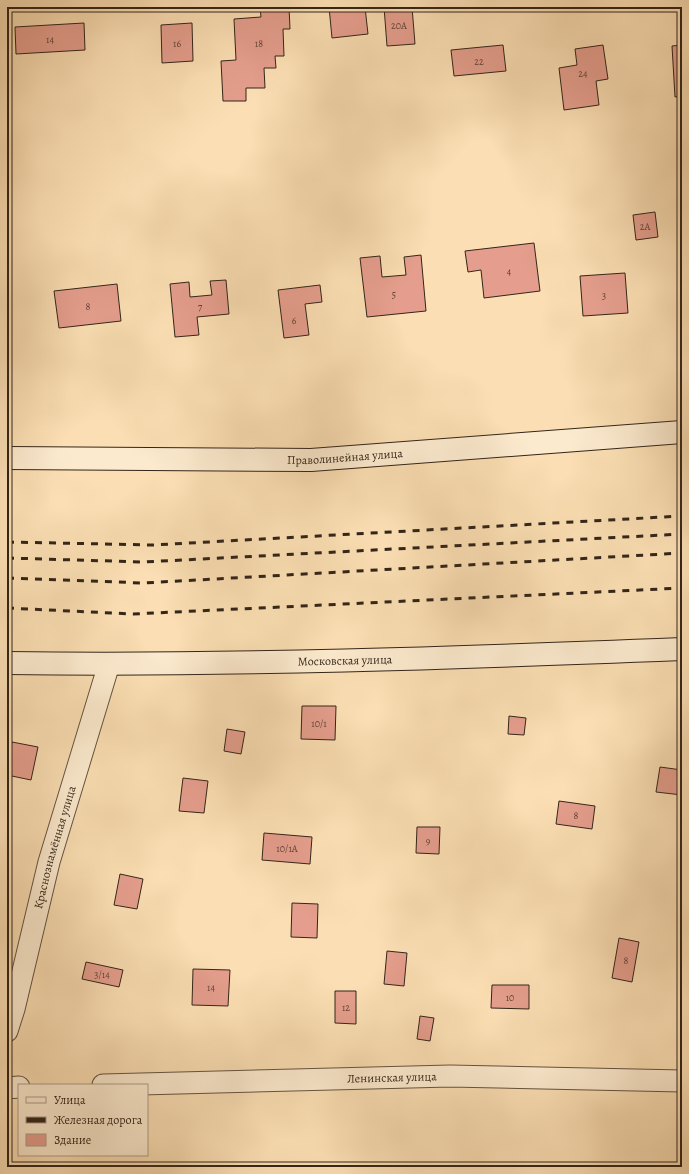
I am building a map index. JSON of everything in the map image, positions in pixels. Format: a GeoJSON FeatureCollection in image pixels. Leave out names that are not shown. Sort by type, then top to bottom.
{"type":"FeatureCollection","features":[{"type":"Feature","properties":{"kind":"main road","name":"Праволинейная улица"},"geometry":{"type":"LineString","coordinates":[[7,458],[311,460],[682,432]]}},
{"type":"Feature","properties":{"kind":"main road","name":"Московская улица"},"geometry":{"type":"LineString","coordinates":[[7,663],[109,664],[508,656],[682,650]]}},
{"type":"Feature","properties":{"kind":"street","name":"Краснознамённая улица"},"geometry":{"type":"LineString","coordinates":[[7,1031],[14,1009],[49,862],[109,664]]}},
{"type":"Feature","properties":{"kind":"street","name":"Ленинская улица"},"geometry":{"type":"LineString","coordinates":[[141,1084],[450,1076],[682,1081]]}},
{"type":"Feature","properties":{"kind":"street"},"geometry":{"type":"LineString","coordinates":[[7,1088],[18,1087]]}},
{"type":"Feature","properties":{"kind":"building"},"geometry":{"type":"Polygon","coordinates":[[[260,7],[289,7],[290,29],[283,29],[284,56],[275,56],[276,68],[264,68],[265,88],[246,88],[246,101],[223,101],[221,61],[236,60],[234,19],[261,17],[260,7]]]}},
{"type":"Feature","properties":{"kind":"building"},"geometry":{"type":"Polygon","coordinates":[[[329,7],[365,7],[368,34],[332,38],[329,7]]]}},
{"type":"Feature","properties":{"kind":"building"},"geometry":{"type":"Polygon","coordinates":[[[384,7],[412,7],[415,44],[387,46],[384,7]]]}},
{"type":"Feature","properties":{"kind":"building"},"geometry":{"type":"Polygon","coordinates":[[[84,23],[85,50],[16,54],[15,27],[84,23]]]}},
{"type":"Feature","properties":{"kind":"building"},"geometry":{"type":"Polygon","coordinates":[[[192,23],[193,61],[162,63],[161,25],[192,23]]]}},
{"type":"Feature","properties":{"kind":"building"},"geometry":{"type":"Polygon","coordinates":[[[503,45],[506,71],[454,76],[451,50],[503,45]]]}},
{"type":"Feature","properties":{"kind":"building"},"geometry":{"type":"Polygon","coordinates":[[[603,45],[608,79],[596,81],[599,105],[564,110],[559,68],[577,65],[575,49],[603,45]]]}},
{"type":"Feature","properties":{"kind":"building"},"geometry":{"type":"Polygon","coordinates":[[[682,45],[682,96],[675,97],[672,46],[682,45]]]}},
{"type":"Feature","properties":{"kind":"building"},"geometry":{"type":"Polygon","coordinates":[[[655,212],[658,237],[636,240],[633,215],[655,212]]]}},
{"type":"Feature","properties":{"kind":"building"},"geometry":{"type":"Polygon","coordinates":[[[534,243],[540,291],[484,298],[481,270],[468,272],[465,251],[534,243]]]}},
{"type":"Feature","properties":{"kind":"building"},"geometry":{"type":"Polygon","coordinates":[[[421,255],[426,311],[367,317],[360,258],[380,256],[382,277],[406,275],[404,257],[421,255]]]}},
{"type":"Feature","properties":{"kind":"building"},"geometry":{"type":"Polygon","coordinates":[[[625,273],[628,313],[583,316],[580,276],[625,273]]]}},
{"type":"Feature","properties":{"kind":"building"},"geometry":{"type":"Polygon","coordinates":[[[226,280],[229,314],[197,317],[199,335],[175,337],[170,284],[189,282],[190,297],[212,295],[210,281],[226,280]]]}},
{"type":"Feature","properties":{"kind":"building"},"geometry":{"type":"Polygon","coordinates":[[[117,284],[121,321],[59,328],[54,291],[117,284]]]}},
{"type":"Feature","properties":{"kind":"building"},"geometry":{"type":"Polygon","coordinates":[[[320,285],[322,302],[305,304],[309,335],[284,338],[278,290],[320,285]]]}},
{"type":"Feature","properties":{"kind":"building"},"geometry":{"type":"Polygon","coordinates":[[[302,706],[336,706],[335,740],[301,739],[302,706]]]}},
{"type":"Feature","properties":{"kind":"building"},"geometry":{"type":"Polygon","coordinates":[[[509,716],[526,718],[524,735],[508,734],[509,716]]]}},
{"type":"Feature","properties":{"kind":"building"},"geometry":{"type":"Polygon","coordinates":[[[227,729],[245,732],[241,754],[224,751],[227,729]]]}},
{"type":"Feature","properties":{"kind":"building"},"geometry":{"type":"Polygon","coordinates":[[[12,742],[38,747],[31,780],[7,775],[12,742]]]}},
{"type":"Feature","properties":{"kind":"building"},"geometry":{"type":"Polygon","coordinates":[[[660,767],[682,770],[682,795],[656,792],[660,767]]]}},
{"type":"Feature","properties":{"kind":"building"},"geometry":{"type":"Polygon","coordinates":[[[183,778],[208,781],[204,813],[179,811],[183,778]]]}},
{"type":"Feature","properties":{"kind":"building"},"geometry":{"type":"Polygon","coordinates":[[[559,801],[595,806],[592,829],[556,824],[559,801]]]}},
{"type":"Feature","properties":{"kind":"building"},"geometry":{"type":"Polygon","coordinates":[[[417,827],[440,827],[439,854],[416,853],[417,827]]]}},
{"type":"Feature","properties":{"kind":"building"},"geometry":{"type":"Polygon","coordinates":[[[264,833],[312,837],[310,864],[262,860],[264,833]]]}},
{"type":"Feature","properties":{"kind":"building"},"geometry":{"type":"Polygon","coordinates":[[[120,874],[143,879],[137,909],[114,905],[120,874]]]}},
{"type":"Feature","properties":{"kind":"building"},"geometry":{"type":"Polygon","coordinates":[[[292,903],[318,904],[317,938],[291,937],[292,903]]]}},
{"type":"Feature","properties":{"kind":"building"},"geometry":{"type":"Polygon","coordinates":[[[619,938],[639,942],[632,982],[612,978],[619,938]]]}},
{"type":"Feature","properties":{"kind":"building"},"geometry":{"type":"Polygon","coordinates":[[[387,951],[407,953],[404,986],[384,984],[387,951]]]}},
{"type":"Feature","properties":{"kind":"building"},"geometry":{"type":"Polygon","coordinates":[[[86,962],[123,970],[119,987],[82,979],[86,962]]]}},
{"type":"Feature","properties":{"kind":"building"},"geometry":{"type":"Polygon","coordinates":[[[193,969],[230,970],[228,1006],[192,1005],[193,969]]]}},
{"type":"Feature","properties":{"kind":"building"},"geometry":{"type":"Polygon","coordinates":[[[492,985],[529,985],[529,1009],[491,1008],[492,985]]]}},
{"type":"Feature","properties":{"kind":"building"},"geometry":{"type":"Polygon","coordinates":[[[335,991],[356,991],[356,1024],[335,1023],[335,991]]]}},
{"type":"Feature","properties":{"kind":"building"},"geometry":{"type":"Polygon","coordinates":[[[420,1016],[434,1018],[430,1041],[417,1039],[420,1016]]]}},
{"type":"Feature","properties":{"kind":"railway"},"geometry":{"type":"LineString","coordinates":[[7,542],[153,545],[682,516]]}},
{"type":"Feature","properties":{"kind":"railway"},"geometry":{"type":"LineString","coordinates":[[7,558],[144,562],[682,534]]}},
{"type":"Feature","properties":{"kind":"railway"},"geometry":{"type":"LineString","coordinates":[[7,578],[143,583],[682,553]]}},
{"type":"Feature","properties":{"kind":"railway"},"geometry":{"type":"LineString","coordinates":[[7,608],[133,614],[682,588]]}}]}
